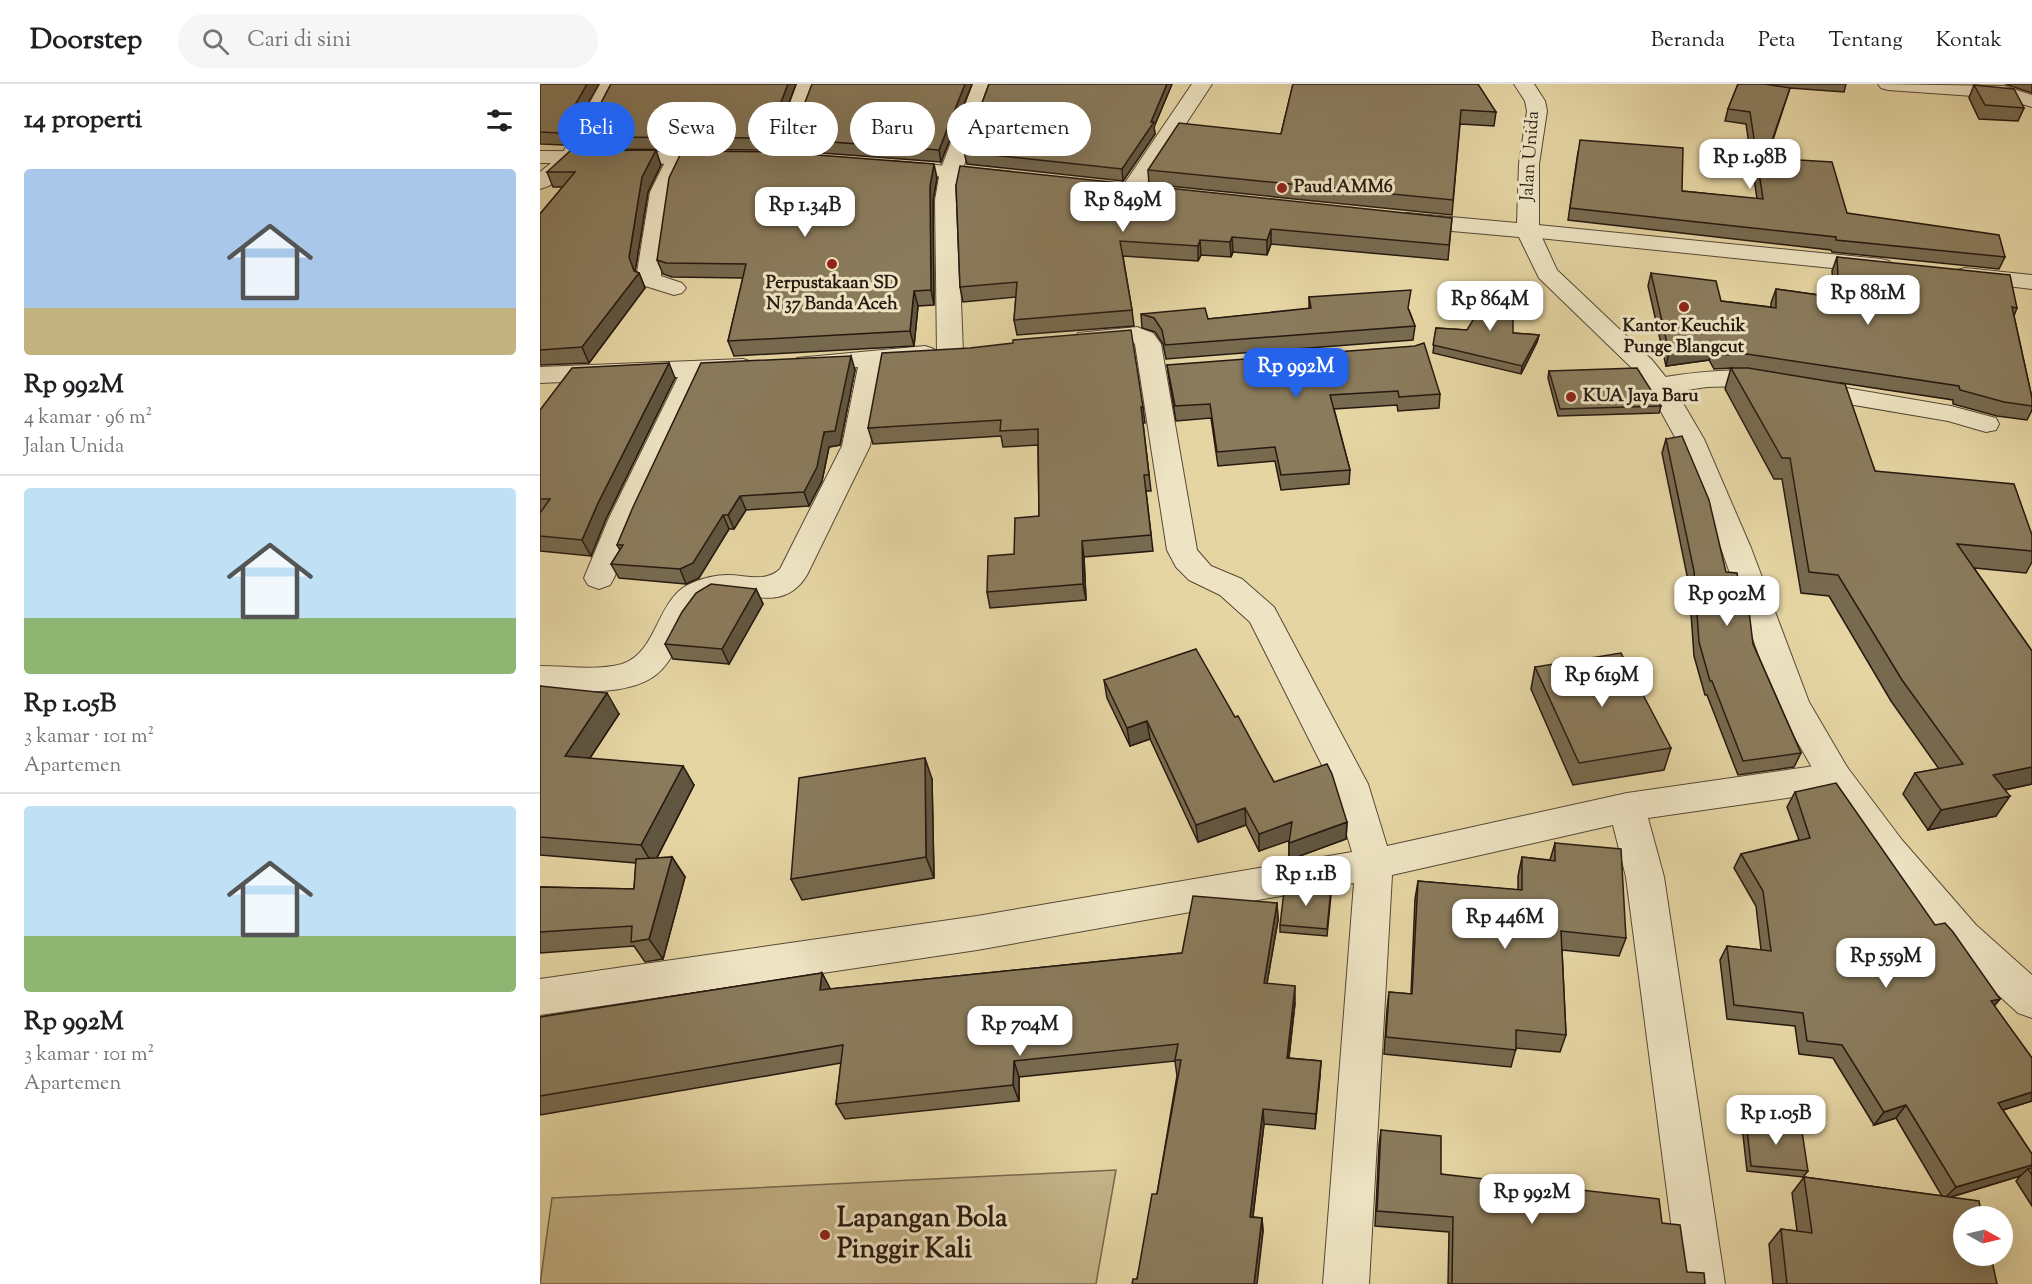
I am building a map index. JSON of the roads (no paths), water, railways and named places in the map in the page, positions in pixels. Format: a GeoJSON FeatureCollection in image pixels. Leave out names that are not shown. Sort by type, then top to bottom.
{"type":"FeatureCollection","features":[{"type":"Feature","properties":{"kind":"street"},"geometry":{"type":"LineString","coordinates":[[540,183],[571,158],[610,84]]}},
{"type":"Feature","properties":{"kind":"street"},"geometry":{"type":"LineString","coordinates":[[780,158],[807,84]]}},
{"type":"Feature","properties":{"kind":"street"},"geometry":{"type":"LineString","coordinates":[[540,375],[872,360],[961,351],[946,200],[951,171],[983,84]]}},
{"type":"Feature","properties":{"kind":"street"},"geometry":{"type":"LineString","coordinates":[[1131,190],[1202,84]]}},
{"type":"Feature","properties":{"kind":"street","name":"Jalan Unida"},"geometry":{"type":"LineString","coordinates":[[1524,84],[1535,100],[1537,111],[1529,164],[1528,231]]}},
{"type":"Feature","properties":{"kind":"street"},"geometry":{"type":"LineString","coordinates":[[1888,84],[2004,92],[2032,101]]}},
{"type":"Feature","properties":{"kind":"street"},"geometry":{"type":"LineString","coordinates":[[540,157],[803,160]]}},
{"type":"Feature","properties":{"kind":"street"},"geometry":{"type":"LineString","coordinates":[[674,288],[651,280],[649,272],[661,192],[676,158]]}},
{"type":"Feature","properties":{"kind":"street"},"geometry":{"type":"LineString","coordinates":[[871,165],[1030,180]]}},
{"type":"Feature","properties":{"kind":"street"},"geometry":{"type":"LineString","coordinates":[[1109,188],[1155,193]]}},
{"type":"Feature","properties":{"kind":"street"},"geometry":{"type":"LineString","coordinates":[[1390,219],[1903,268]]}},
{"type":"Feature","properties":{"kind":"street"},"geometry":{"type":"LineString","coordinates":[[1528,231],[1547,273],[1625,346],[1659,386],[1690,439],[1710,483],[1793,704],[1835,777],[1889,851],[1962,937],[2032,1000]]}},
{"type":"Feature","properties":{"kind":"street"},"geometry":{"type":"LineString","coordinates":[[1938,272],[2032,282]]}},
{"type":"Feature","properties":{"kind":"street"},"geometry":{"type":"LineString","coordinates":[[1062,340],[1137,334],[1148,344],[1165,369],[1182,550],[1187,560],[1200,573],[1232,587],[1263,615],[1315,720],[1350,784],[1374,864],[1346,1284]]}},
{"type":"Feature","properties":{"kind":"street"},"geometry":{"type":"LineString","coordinates":[[540,678],[610,677],[644,667],[661,647],[683,606],[698,592],[718,586],[769,589],[785,583],[792,575],[856,446],[872,360]]}},
{"type":"Feature","properties":{"kind":"street"},"geometry":{"type":"LineString","coordinates":[[599,578],[623,520],[695,369]]}},
{"type":"Feature","properties":{"kind":"street"},"geometry":{"type":"LineString","coordinates":[[1659,386],[1707,378],[1742,378],[1951,414],[1986,424]]}},
{"type":"Feature","properties":{"kind":"street"},"geometry":{"type":"LineString","coordinates":[[540,997],[977,933],[1374,864],[1627,807],[1835,777]]}},
{"type":"Feature","properties":{"kind":"street"},"geometry":{"type":"LineString","coordinates":[[1627,807],[1646,877],[1702,1284]]}},
{"type":"Feature","properties":{"kind":"place","name":"Paud AMM6"},"geometry":{"type":"Point","coordinates":[1282,188]}},
{"type":"Feature","properties":{"kind":"place","name":"Perpustakaan SD N 37 Banda Aceh"},"geometry":{"type":"Point","coordinates":[832,264]}},
{"type":"Feature","properties":{"kind":"place","name":"Kantor Keuchik Punge Blangcut"},"geometry":{"type":"Point","coordinates":[1684,307]}},
{"type":"Feature","properties":{"kind":"place","name":"KUA Jaya Baru"},"geometry":{"type":"Point","coordinates":[1571,397]}},
{"type":"Feature","properties":{"kind":"place","name":"Lapangan Bola Pinggir Kali"},"geometry":{"type":"Point","coordinates":[825,1235]}}]}
